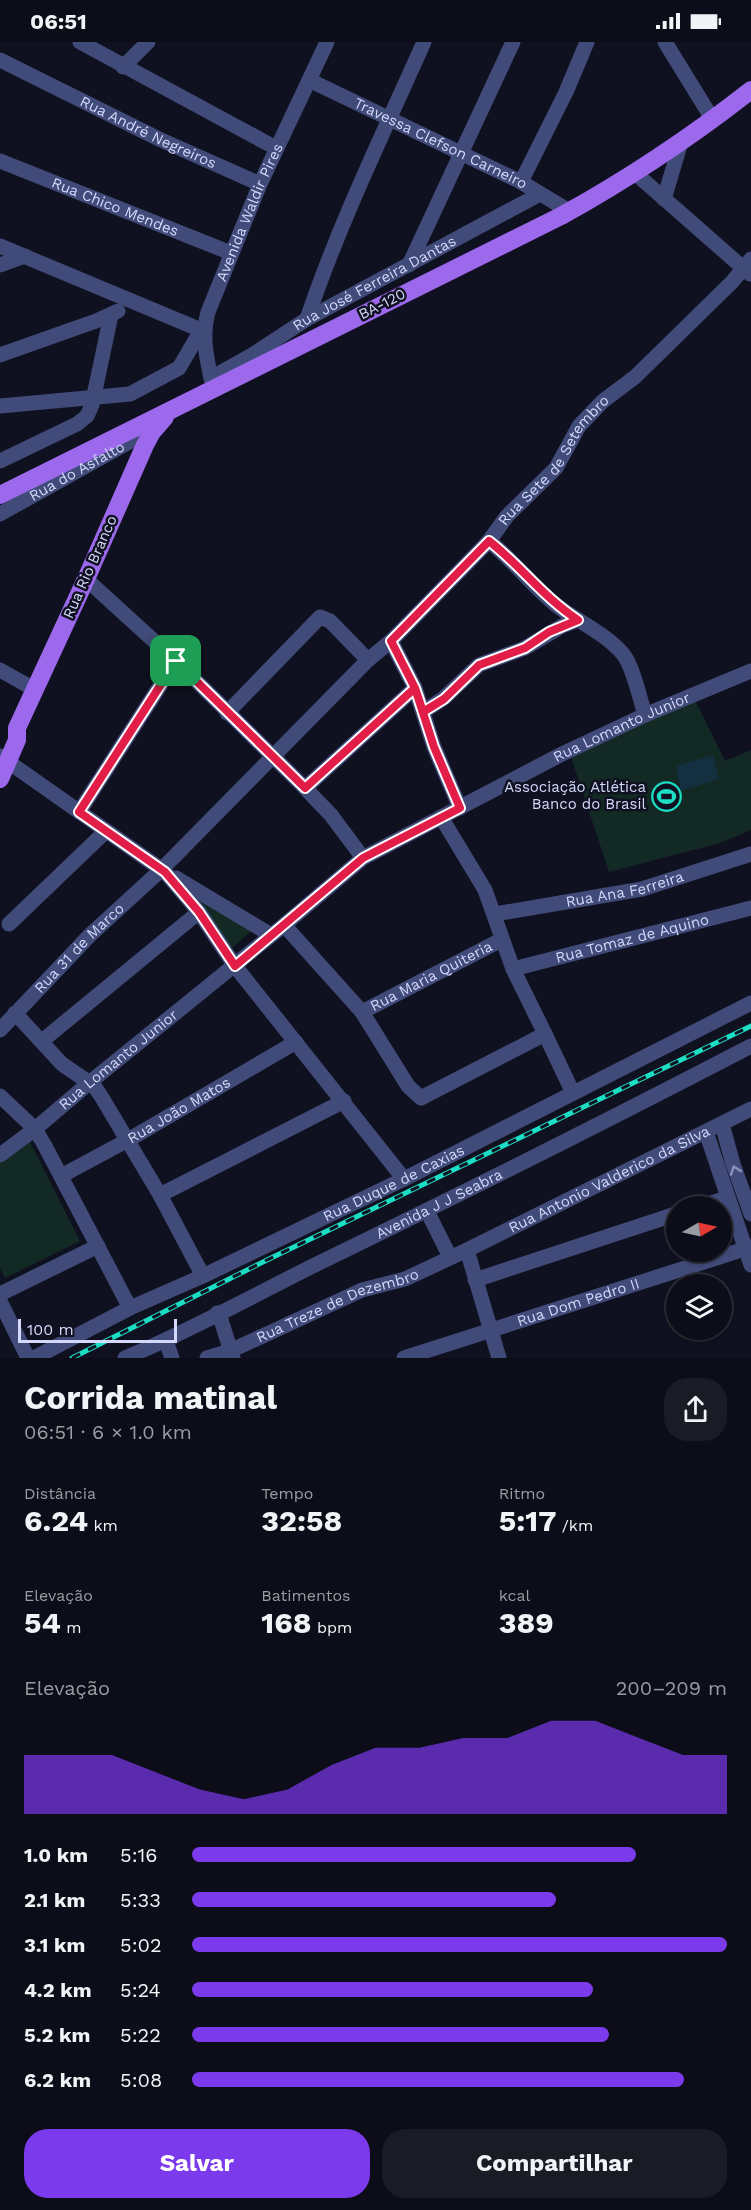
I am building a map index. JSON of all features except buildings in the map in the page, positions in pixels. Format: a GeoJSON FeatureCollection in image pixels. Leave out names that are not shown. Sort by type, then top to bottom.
{"type":"FeatureCollection","features":[{"type":"Feature","properties":{"kind":"main road","name":"BA-120"},"geometry":{"type":"LineString","coordinates":[[0,495],[171,411],[213,384],[569,212],[635,173],[751,90]]}},
{"type":"Feature","properties":{"kind":"main road","name":"Rua Rio Branco"},"geometry":{"type":"LineString","coordinates":[[0,779],[3,754],[17,740],[16,728],[86,579],[145,445],[156,427],[171,411]]}},
{"type":"Feature","properties":{"kind":"street"},"geometry":{"type":"LineString","coordinates":[[80,42],[276,148]]}},
{"type":"Feature","properties":{"kind":"street"},"geometry":{"type":"LineString","coordinates":[[123,67],[148,42]]}},
{"type":"Feature","properties":{"kind":"street","name":"Avenida Waldir Pires"},"geometry":{"type":"LineString","coordinates":[[213,384],[203,327],[260,184],[327,42]]}},
{"type":"Feature","properties":{"kind":"street"},"geometry":{"type":"LineString","coordinates":[[307,319],[339,230],[424,42]]}},
{"type":"Feature","properties":{"kind":"street"},"geometry":{"type":"LineString","coordinates":[[409,265],[513,42]]}},
{"type":"Feature","properties":{"kind":"street"},"geometry":{"type":"LineString","coordinates":[[521,182],[566,92],[587,42]]}},
{"type":"Feature","properties":{"kind":"street"},"geometry":{"type":"LineString","coordinates":[[665,42],[712,120]]}},
{"type":"Feature","properties":{"kind":"street","name":"Rua André Negreiros"},"geometry":{"type":"LineString","coordinates":[[0,60],[159,139],[260,184]]}},
{"type":"Feature","properties":{"kind":"street","name":"Travessa Clefson Carneiro"},"geometry":{"type":"LineString","coordinates":[[309,80],[521,182],[569,212]]}},
{"type":"Feature","properties":{"kind":"street"},"geometry":{"type":"LineString","coordinates":[[664,199],[681,142]]}},
{"type":"Feature","properties":{"kind":"street","name":"Rua Chico Mendes"},"geometry":{"type":"LineString","coordinates":[[0,161],[231,253]]}},
{"type":"Feature","properties":{"kind":"street"},"geometry":{"type":"LineString","coordinates":[[635,173],[749,268]]}},
{"type":"Feature","properties":{"kind":"street","name":"Rua José Ferreira Dantas"},"geometry":{"type":"LineString","coordinates":[[213,384],[243,361],[307,319],[540,194]]}},
{"type":"Feature","properties":{"kind":"street"},"geometry":{"type":"LineString","coordinates":[[0,246],[132,301],[203,327],[179,368],[130,394],[0,406]]}},
{"type":"Feature","properties":{"kind":"street"},"geometry":{"type":"LineString","coordinates":[[0,265],[25,256]]}},
{"type":"Feature","properties":{"kind":"street","name":"Rua Sete de Setembro"},"geometry":{"type":"LineString","coordinates":[[163,871],[368,660],[391,641],[489,541],[507,516],[556,468],[579,426],[603,401],[635,377],[749,268]]}},
{"type":"Feature","properties":{"kind":"street"},"geometry":{"type":"LineString","coordinates":[[0,355],[111,315],[132,301]]}},
{"type":"Feature","properties":{"kind":"street"},"geometry":{"type":"LineString","coordinates":[[0,461],[83,420],[89,413],[111,315]]}},
{"type":"Feature","properties":{"kind":"street","name":"Rua do Asfalto"},"geometry":{"type":"LineString","coordinates":[[0,514],[156,427]]}},
{"type":"Feature","properties":{"kind":"street"},"geometry":{"type":"LineString","coordinates":[[489,541],[554,603],[599,634],[624,655],[645,715]]}},
{"type":"Feature","properties":{"kind":"street"},"geometry":{"type":"LineString","coordinates":[[86,579],[176,661],[305,788],[331,815],[363,858]]}},
{"type":"Feature","properties":{"kind":"street"},"geometry":{"type":"LineString","coordinates":[[227,713],[320,617],[330,621],[368,660]]}},
{"type":"Feature","properties":{"kind":"street"},"geometry":{"type":"LineString","coordinates":[[423,712],[444,699],[479,665],[525,648],[555,629],[578,620]]}},
{"type":"Feature","properties":{"kind":"street"},"geometry":{"type":"LineString","coordinates":[[391,641],[415,688],[434,747],[460,808]]}},
{"type":"Feature","properties":{"kind":"street"},"geometry":{"type":"LineString","coordinates":[[79,812],[176,661]]}},
{"type":"Feature","properties":{"kind":"street"},"geometry":{"type":"LineString","coordinates":[[0,670],[34,689]]}},
{"type":"Feature","properties":{"kind":"street","name":"Rua Lomanto Junior"},"geometry":{"type":"LineString","coordinates":[[0,1155],[235,966],[363,858],[562,754],[645,715],[751,671]]}},
{"type":"Feature","properties":{"kind":"street"},"geometry":{"type":"LineString","coordinates":[[305,788],[415,688]]}},
{"type":"Feature","properties":{"kind":"street"},"geometry":{"type":"LineString","coordinates":[[3,754],[79,812],[163,871],[271,935]]}},
{"type":"Feature","properties":{"kind":"street"},"geometry":{"type":"LineString","coordinates":[[441,817],[485,890],[513,969],[573,1092]]}},
{"type":"Feature","properties":{"kind":"street"},"geometry":{"type":"LineString","coordinates":[[9,924],[106,831]]}},
{"type":"Feature","properties":{"kind":"street","name":"Rua Ana Ferreira"},"geometry":{"type":"LineString","coordinates":[[495,914],[642,889],[751,854]]}},
{"type":"Feature","properties":{"kind":"street"},"geometry":{"type":"LineString","coordinates":[[163,871],[199,912],[235,966],[404,1179]]}},
{"type":"Feature","properties":{"kind":"street","name":"Rua 31 de Marco"},"geometry":{"type":"LineString","coordinates":[[0,1030],[90,936],[163,871]]}},
{"type":"Feature","properties":{"kind":"street","name":"Rua Tomaz de Aquino"},"geometry":{"type":"LineString","coordinates":[[513,969],[751,908]]}},
{"type":"Feature","properties":{"kind":"street"},"geometry":{"type":"LineString","coordinates":[[42,1041],[199,912]]}},
{"type":"Feature","properties":{"kind":"street"},"geometry":{"type":"LineString","coordinates":[[284,925],[362,1012],[408,1086],[421,1098],[545,1034]]}},
{"type":"Feature","properties":{"kind":"street","name":"Rua Maria Quiteria"},"geometry":{"type":"LineString","coordinates":[[362,1012],[501,940]]}},
{"type":"Feature","properties":{"kind":"street","name":"Rua Duque de Caxias"},"geometry":{"type":"LineString","coordinates":[[34,1358],[130,1308],[203,1276],[404,1179],[751,1003]]}},
{"type":"Feature","properties":{"kind":"street"},"geometry":{"type":"LineString","coordinates":[[15,1013],[62,1064],[88,1083],[101,1096],[160,1195],[203,1276]]}},
{"type":"Feature","properties":{"kind":"street","name":"Rua João Matos"},"geometry":{"type":"LineString","coordinates":[[62,1176],[296,1042]]}},
{"type":"Feature","properties":{"kind":"street","name":"Avenida J J Seabra"},"geometry":{"type":"LineString","coordinates":[[125,1358],[166,1341],[217,1313],[427,1211],[751,1046]]}},
{"type":"Feature","properties":{"kind":"street"},"geometry":{"type":"LineString","coordinates":[[0,1096],[35,1129],[62,1176],[130,1308]]}},
{"type":"Feature","properties":{"kind":"street"},"geometry":{"type":"LineString","coordinates":[[160,1195],[344,1101]]}},
{"type":"Feature","properties":{"kind":"street","name":"Rua Antonio Valderico da Silva"},"geometry":{"type":"LineString","coordinates":[[467,1250],[751,1109]]}},
{"type":"Feature","properties":{"kind":"street"},"geometry":{"type":"LineString","coordinates":[[722,1124],[751,1214]]}},
{"type":"Feature","properties":{"kind":"street"},"geometry":{"type":"LineString","coordinates":[[706,1132],[726,1196]]}},
{"type":"Feature","properties":{"kind":"street"},"geometry":{"type":"LineString","coordinates":[[732,1210],[748,1248],[751,1265]]}},
{"type":"Feature","properties":{"kind":"street"},"geometry":{"type":"LineString","coordinates":[[427,1211],[450,1257]]}},
{"type":"Feature","properties":{"kind":"street"},"geometry":{"type":"LineString","coordinates":[[475,1280],[666,1217]]}},
{"type":"Feature","properties":{"kind":"street"},"geometry":{"type":"LineString","coordinates":[[0,1294],[98,1246]]}},
{"type":"Feature","properties":{"kind":"street","name":"Rua Dom Pedro II"},"geometry":{"type":"LineString","coordinates":[[404,1358],[748,1248]]}},
{"type":"Feature","properties":{"kind":"street"},"geometry":{"type":"LineString","coordinates":[[467,1250],[499,1358]]}},
{"type":"Feature","properties":{"kind":"street","name":"Rua Treze de Dezembro"},"geometry":{"type":"LineString","coordinates":[[207,1358],[232,1354],[362,1290],[405,1278],[467,1250]]}},
{"type":"Feature","properties":{"kind":"street"},"geometry":{"type":"LineString","coordinates":[[2,1310],[28,1358]]}},
{"type":"Feature","properties":{"kind":"street"},"geometry":{"type":"LineString","coordinates":[[217,1313],[232,1354]]}},
{"type":"Feature","properties":{"kind":"street"},"geometry":{"type":"LineString","coordinates":[[166,1341],[172,1358]]}},
{"type":"Feature","properties":{"kind":"green space","name":"Associação Atlética Banco do Brasil"},"geometry":{"type":"Polygon","coordinates":[[[692,694],[725,761],[751,750],[751,830],[720,843],[609,872],[571,757],[692,694]]]}},
{"type":"Feature","properties":{"kind":"green space"},"geometry":{"type":"Polygon","coordinates":[[[190,894],[251,931],[231,949],[190,894]]]}},
{"type":"Feature","properties":{"kind":"green space"},"geometry":{"type":"Polygon","coordinates":[[[27,1136],[80,1241],[5,1278],[0,1268],[0,1160],[27,1136]]]}},
{"type":"Feature","properties":{"kind":"water"},"geometry":{"type":"Polygon","coordinates":[[[713,755],[719,779],[681,791],[676,766],[713,755]]]}},
{"type":"Feature","properties":{"kind":"railway"},"geometry":{"type":"LineString","coordinates":[[72,1358],[267,1260],[751,1026]]}},
{"type":"Feature","properties":{"kind":"place","name":"Associação Atlética Banco do Brasil"},"geometry":{"type":"Point","coordinates":[667,796]}},
{"type":"Feature","properties":{"kind":"route"},"geometry":{"type":"LineString","coordinates":[[176,661],[79,812],[165,872],[199,912],[235,966],[363,858],[460,808],[434,747],[415,688],[391,641],[489,541],[554,603],[578,620],[549,632],[525,648],[479,665],[444,699],[423,712],[415,688],[305,788],[176,661]]}}]}
